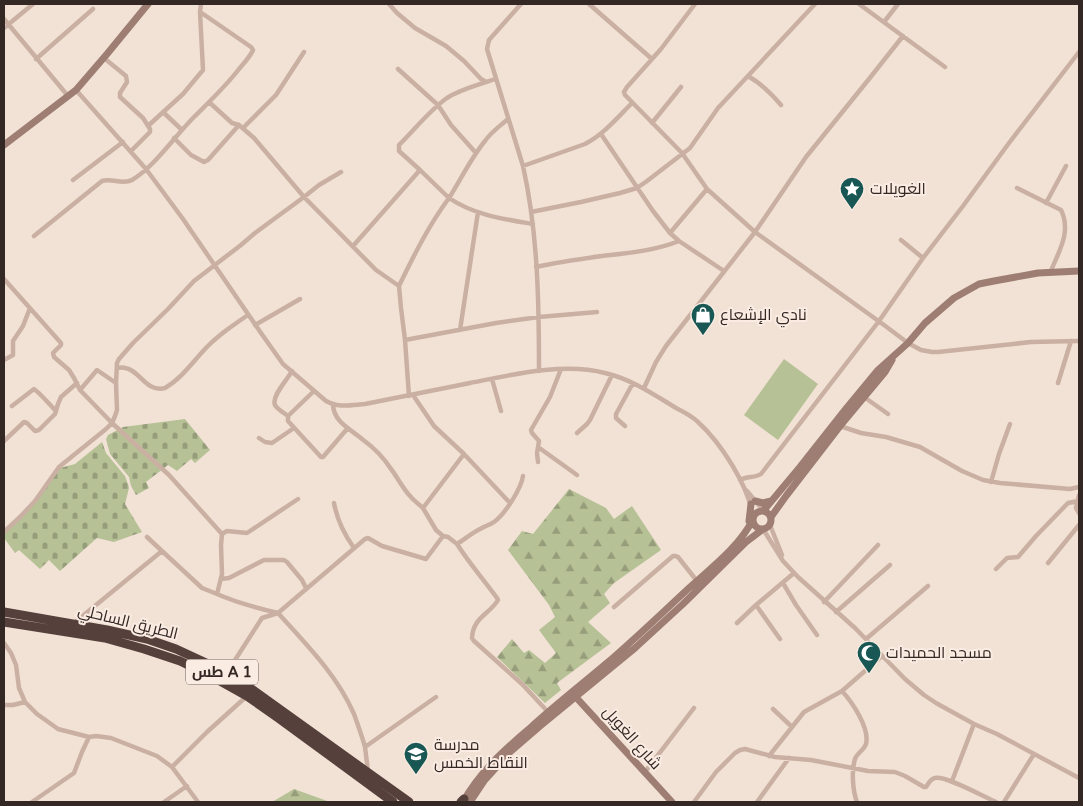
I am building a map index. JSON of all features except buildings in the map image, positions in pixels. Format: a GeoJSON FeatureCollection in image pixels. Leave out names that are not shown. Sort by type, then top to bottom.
{"type":"FeatureCollection","features":[{"type":"Feature","properties":{"kind":"highway","name":"الطريق الساحلي"},"geometry":{"type":"LineString","coordinates":[[4,612],[107,630],[176,648],[250,688],[409,802]]}},
{"type":"Feature","properties":{"kind":"highway","name":"الطريق الساحلي"},"geometry":{"type":"LineString","coordinates":[[4,622],[105,638],[180,661],[246,696],[393,802]]}},
{"type":"Feature","properties":{"kind":"street"},"geometry":{"type":"LineString","coordinates":[[6,26],[32,4]]}},
{"type":"Feature","properties":{"kind":"street"},"geometry":{"type":"LineString","coordinates":[[4,145],[76,90],[148,4]]}},
{"type":"Feature","properties":{"kind":"street"},"geometry":{"type":"LineString","coordinates":[[149,125],[204,70],[201,4]]}},
{"type":"Feature","properties":{"kind":"street"},"geometry":{"type":"LineString","coordinates":[[389,4],[396,13],[415,28],[446,46],[464,60],[486,82]]}},
{"type":"Feature","properties":{"kind":"street"},"geometry":{"type":"LineString","coordinates":[[521,4],[492,36],[487,45],[487,54],[523,166],[531,212],[539,317],[540,371]]}},
{"type":"Feature","properties":{"kind":"street"},"geometry":{"type":"LineString","coordinates":[[589,4],[652,59]]}},
{"type":"Feature","properties":{"kind":"street"},"geometry":{"type":"LineString","coordinates":[[695,4],[661,49],[625,90],[625,95],[682,154],[707,189],[755,232],[908,343],[921,350],[932,352],[1022,343],[1079,340]]}},
{"type":"Feature","properties":{"kind":"street"},"geometry":{"type":"LineString","coordinates":[[531,212],[637,188],[647,181],[690,148],[718,108],[815,4]]}},
{"type":"Feature","properties":{"kind":"street"},"geometry":{"type":"LineString","coordinates":[[859,4],[945,67]]}},
{"type":"Feature","properties":{"kind":"street"},"geometry":{"type":"LineString","coordinates":[[884,22],[898,4]]}},
{"type":"Feature","properties":{"kind":"street"},"geometry":{"type":"LineString","coordinates":[[36,59],[93,9]]}},
{"type":"Feature","properties":{"kind":"street"},"geometry":{"type":"LineString","coordinates":[[34,236],[102,181],[108,179],[124,182],[131,181],[146,169],[228,83],[250,56],[253,48],[200,12]]}},
{"type":"Feature","properties":{"kind":"street"},"geometry":{"type":"LineString","coordinates":[[4,20],[6,26],[68,96]]}},
{"type":"Feature","properties":{"kind":"street"},"geometry":{"type":"LineString","coordinates":[[644,388],[661,353],[755,232],[806,157],[903,36]]}},
{"type":"Feature","properties":{"kind":"street"},"geometry":{"type":"LineString","coordinates":[[174,138],[191,155],[204,162],[208,160],[241,126],[276,95],[304,52]]}},
{"type":"Feature","properties":{"kind":"street"},"geometry":{"type":"LineString","coordinates":[[741,482],[748,477],[761,474],[879,321],[923,258],[1079,52]]}},
{"type":"Feature","properties":{"kind":"street"},"geometry":{"type":"LineString","coordinates":[[104,58],[126,76],[127,82],[120,93],[120,97],[149,125],[150,132],[131,151]]}},
{"type":"Feature","properties":{"kind":"street"},"geometry":{"type":"LineString","coordinates":[[398,69],[438,105],[451,125],[476,153]]}},
{"type":"Feature","properties":{"kind":"street"},"geometry":{"type":"LineString","coordinates":[[748,76],[768,90],[781,105]]}},
{"type":"Feature","properties":{"kind":"street"},"geometry":{"type":"LineString","coordinates":[[495,79],[451,96],[438,105],[399,145],[399,151],[457,204],[500,219],[533,224]]}},
{"type":"Feature","properties":{"kind":"street"},"geometry":{"type":"LineString","coordinates":[[652,123],[681,86]]}},
{"type":"Feature","properties":{"kind":"street"},"geometry":{"type":"LineString","coordinates":[[76,90],[146,169],[284,364],[326,401],[333,405],[365,404],[492,379],[562,369],[590,370],[612,375],[644,388],[699,423],[716,441],[753,502],[769,513],[768,526],[771,540],[783,561],[924,695],[945,709],[997,734],[1079,778]]}},
{"type":"Feature","properties":{"kind":"street"},"geometry":{"type":"LineString","coordinates":[[209,102],[232,124],[241,126],[254,138],[304,197],[352,246],[376,270],[400,286]]}},
{"type":"Feature","properties":{"kind":"street"},"geometry":{"type":"LineString","coordinates":[[523,166],[585,144],[602,134],[632,103]]}},
{"type":"Feature","properties":{"kind":"street"},"geometry":{"type":"LineString","coordinates":[[163,112],[182,130]]}},
{"type":"Feature","properties":{"kind":"street"},"geometry":{"type":"LineString","coordinates":[[508,119],[492,132],[476,153],[449,198],[437,213],[415,252],[400,286],[400,308],[411,395],[434,426],[464,454],[510,503]]}},
{"type":"Feature","properties":{"kind":"street"},"geometry":{"type":"LineString","coordinates":[[602,134],[670,234],[724,271]]}},
{"type":"Feature","properties":{"kind":"street"},"geometry":{"type":"LineString","coordinates":[[73,180],[123,142]]}},
{"type":"Feature","properties":{"kind":"street"},"geometry":{"type":"LineString","coordinates":[[1046,203],[1066,166]]}},
{"type":"Feature","properties":{"kind":"street"},"geometry":{"type":"LineString","coordinates":[[352,246],[420,170]]}},
{"type":"Feature","properties":{"kind":"street"},"geometry":{"type":"LineString","coordinates":[[4,532],[35,501],[59,467],[112,423],[117,410],[116,383],[119,359],[133,343],[194,281],[254,233],[319,185],[341,172]]}},
{"type":"Feature","properties":{"kind":"street"},"geometry":{"type":"LineString","coordinates":[[1017,188],[1061,210],[1064,217],[1066,231],[1050,273]]}},
{"type":"Feature","properties":{"kind":"street"},"geometry":{"type":"LineString","coordinates":[[670,234],[707,189]]}},
{"type":"Feature","properties":{"kind":"street"},"geometry":{"type":"LineString","coordinates":[[460,330],[478,212]]}},
{"type":"Feature","properties":{"kind":"street"},"geometry":{"type":"LineString","coordinates":[[902,240],[923,258]]}},
{"type":"Feature","properties":{"kind":"street"},"geometry":{"type":"LineString","coordinates":[[536,267],[566,261],[650,250],[679,241]]}},
{"type":"Feature","properties":{"kind":"street"},"geometry":{"type":"LineString","coordinates":[[464,802],[506,756],[568,703],[608,662],[716,564],[741,538],[758,511],[764,510],[780,492],[881,367],[908,343],[941,308],[967,290],[980,284],[1013,276],[1079,272]]}},
{"type":"Feature","properties":{"kind":"street"},"geometry":{"type":"LineString","coordinates":[[4,279],[62,343],[53,355],[69,370],[80,390],[112,423],[169,475],[222,534]]}},
{"type":"Feature","properties":{"kind":"street"},"geometry":{"type":"LineString","coordinates":[[255,325],[300,299]]}},
{"type":"Feature","properties":{"kind":"street"},"geometry":{"type":"LineString","coordinates":[[4,360],[13,355],[13,341],[23,326],[30,308]]}},
{"type":"Feature","properties":{"kind":"street"},"geometry":{"type":"LineString","coordinates":[[405,340],[488,324],[597,312]]}},
{"type":"Feature","properties":{"kind":"street"},"geometry":{"type":"LineString","coordinates":[[117,368],[129,369],[154,388],[160,390],[165,388],[187,370],[225,330],[248,315]]}},
{"type":"Feature","properties":{"kind":"street"},"geometry":{"type":"LineString","coordinates":[[1058,383],[1071,341]]}},
{"type":"Feature","properties":{"kind":"street"},"geometry":{"type":"LineString","coordinates":[[464,802],[480,776],[498,756],[548,712],[587,688],[658,628],[754,536],[768,526],[786,496],[885,372],[893,357]]}},
{"type":"Feature","properties":{"kind":"street"},"geometry":{"type":"LineString","coordinates":[[538,462],[539,440],[531,430],[550,397],[562,369]]}},
{"type":"Feature","properties":{"kind":"street"},"geometry":{"type":"LineString","coordinates":[[80,390],[97,370],[116,383]]}},
{"type":"Feature","properties":{"kind":"street"},"geometry":{"type":"LineString","coordinates":[[292,372],[274,400],[275,405],[288,416],[288,421],[321,457],[347,429]]}},
{"type":"Feature","properties":{"kind":"street"},"geometry":{"type":"LineString","coordinates":[[577,433],[590,420],[612,375]]}},
{"type":"Feature","properties":{"kind":"street"},"geometry":{"type":"LineString","coordinates":[[492,379],[501,411]]}},
{"type":"Feature","properties":{"kind":"street"},"geometry":{"type":"LineString","coordinates":[[4,440],[24,422],[34,431],[39,430],[55,414],[61,397],[77,383]]}},
{"type":"Feature","properties":{"kind":"street"},"geometry":{"type":"LineString","coordinates":[[625,426],[616,418],[616,414],[633,383]]}},
{"type":"Feature","properties":{"kind":"street"},"geometry":{"type":"LineString","coordinates":[[12,406],[34,389],[56,411]]}},
{"type":"Feature","properties":{"kind":"street"},"geometry":{"type":"LineString","coordinates":[[288,416],[314,391]]}},
{"type":"Feature","properties":{"kind":"street"},"geometry":{"type":"LineString","coordinates":[[864,397],[888,414]]}},
{"type":"Feature","properties":{"kind":"street"},"geometry":{"type":"LineString","coordinates":[[333,405],[339,420],[347,429],[363,439],[376,451],[412,498],[423,508],[433,527],[443,536],[448,536],[457,544],[465,558],[492,590],[498,600],[480,618],[473,630],[472,638],[522,684],[548,712]]}},
{"type":"Feature","properties":{"kind":"street"},"geometry":{"type":"LineString","coordinates":[[991,482],[1010,424]]}},
{"type":"Feature","properties":{"kind":"street"},"geometry":{"type":"LineString","coordinates":[[840,426],[920,447],[967,474],[991,482],[1070,489],[1079,487]]}},
{"type":"Feature","properties":{"kind":"street"},"geometry":{"type":"LineString","coordinates":[[259,438],[265,442],[272,443],[294,428]]}},
{"type":"Feature","properties":{"kind":"street"},"geometry":{"type":"LineString","coordinates":[[538,447],[577,475]]}},
{"type":"Feature","properties":{"kind":"street"},"geometry":{"type":"LineString","coordinates":[[423,508],[464,454]]}},
{"type":"Feature","properties":{"kind":"street"},"geometry":{"type":"LineString","coordinates":[[457,544],[479,529],[496,521],[520,488],[523,476]]}},
{"type":"Feature","properties":{"kind":"street"},"geometry":{"type":"LineString","coordinates":[[1079,495],[1076,508],[1079,513]]}},
{"type":"Feature","properties":{"kind":"street"},"geometry":{"type":"LineString","coordinates":[[217,594],[221,579],[220,539],[222,534],[227,531],[247,532],[298,499]]}},
{"type":"Feature","properties":{"kind":"street"},"geometry":{"type":"LineString","coordinates":[[753,502],[763,503],[771,501]]}},
{"type":"Feature","properties":{"kind":"street"},"geometry":{"type":"LineString","coordinates":[[996,569],[1007,558],[1018,557],[1068,503],[1078,501]]}},
{"type":"Feature","properties":{"kind":"street"},"geometry":{"type":"LineString","coordinates":[[753,502],[753,518],[756,526],[768,526]]}},
{"type":"Feature","properties":{"kind":"street"},"geometry":{"type":"LineString","coordinates":[[748,529],[753,502]]}},
{"type":"Feature","properties":{"kind":"street"},"geometry":{"type":"LineString","coordinates":[[334,503],[341,526],[354,548]]}},
{"type":"Feature","properties":{"kind":"street"},"geometry":{"type":"LineString","coordinates":[[1048,563],[1079,525]]}},
{"type":"Feature","properties":{"kind":"street"},"geometry":{"type":"LineString","coordinates":[[768,526],[787,565]]}},
{"type":"Feature","properties":{"kind":"street"},"geometry":{"type":"LineString","coordinates":[[147,536],[202,588],[235,602],[278,612],[331,674],[354,714],[365,747],[369,773]]}},
{"type":"Feature","properties":{"kind":"street"},"geometry":{"type":"LineString","coordinates":[[226,674],[262,618],[278,612],[363,540],[368,538],[382,546],[427,558],[443,536]]}},
{"type":"Feature","properties":{"kind":"street"},"geometry":{"type":"LineString","coordinates":[[824,602],[878,545]]}},
{"type":"Feature","properties":{"kind":"street"},"geometry":{"type":"LineString","coordinates":[[73,624],[162,551]]}},
{"type":"Feature","properties":{"kind":"street"},"geometry":{"type":"LineString","coordinates":[[614,607],[672,556],[678,557],[697,581]]}},
{"type":"Feature","properties":{"kind":"street"},"geometry":{"type":"LineString","coordinates":[[221,579],[229,578],[264,560],[284,560],[302,580],[306,588]]}},
{"type":"Feature","properties":{"kind":"street"},"geometry":{"type":"LineString","coordinates":[[836,612],[890,565]]}},
{"type":"Feature","properties":{"kind":"street"},"geometry":{"type":"LineString","coordinates":[[737,623],[794,573]]}},
{"type":"Feature","properties":{"kind":"street"},"geometry":{"type":"LineString","coordinates":[[783,583],[816,635]]}},
{"type":"Feature","properties":{"kind":"street"},"geometry":{"type":"LineString","coordinates":[[866,639],[928,586]]}},
{"type":"Feature","properties":{"kind":"street"},"geometry":{"type":"LineString","coordinates":[[756,605],[780,639]]}},
{"type":"Feature","properties":{"kind":"street"},"geometry":{"type":"LineString","coordinates":[[4,642],[16,665],[19,688],[25,702],[38,714],[58,728],[89,736],[111,738],[157,756],[172,767],[198,802]]}},
{"type":"Feature","properties":{"kind":"street"},"geometry":{"type":"LineString","coordinates":[[768,756],[804,712],[842,691],[882,656]]}},
{"type":"Feature","properties":{"kind":"street"},"geometry":{"type":"LineString","coordinates":[[568,703],[584,706],[584,695],[587,688]]}},
{"type":"Feature","properties":{"kind":"street"},"geometry":{"type":"LineString","coordinates":[[842,691],[860,717],[866,736],[865,746],[855,758],[854,788],[857,802]]}},
{"type":"Feature","properties":{"kind":"street","name":"شارع الغويل"},"geometry":{"type":"LineString","coordinates":[[574,695],[672,802]]}},
{"type":"Feature","properties":{"kind":"street"},"geometry":{"type":"LineString","coordinates":[[172,767],[246,696]]}},
{"type":"Feature","properties":{"kind":"street"},"geometry":{"type":"LineString","coordinates":[[365,747],[436,697]]}},
{"type":"Feature","properties":{"kind":"street"},"geometry":{"type":"LineString","coordinates":[[4,705],[25,702]]}},
{"type":"Feature","properties":{"kind":"street"},"geometry":{"type":"LineString","coordinates":[[645,772],[694,708]]}},
{"type":"Feature","properties":{"kind":"street"},"geometry":{"type":"LineString","coordinates":[[773,709],[792,727]]}},
{"type":"Feature","properties":{"kind":"street"},"geometry":{"type":"LineString","coordinates":[[952,782],[974,724]]}},
{"type":"Feature","properties":{"kind":"street"},"geometry":{"type":"LineString","coordinates":[[32,802],[74,773],[89,736]]}},
{"type":"Feature","properties":{"kind":"street"},"geometry":{"type":"LineString","coordinates":[[694,802],[716,772],[735,753],[745,749],[768,756],[833,763],[868,771],[895,772],[924,787],[935,778],[948,780],[996,802]]}},
{"type":"Feature","properties":{"kind":"street"},"geometry":{"type":"LineString","coordinates":[[1004,802],[1034,754]]}},
{"type":"Feature","properties":{"kind":"street"},"geometry":{"type":"LineString","coordinates":[[757,802],[789,758]]}},
{"type":"Feature","properties":{"kind":"street"},"geometry":{"type":"LineString","coordinates":[[164,802],[187,786]]}},
{"type":"Feature","properties":{"kind":"green space"},"geometry":{"type":"Polygon","coordinates":[[[784,359],[818,384],[778,440],[744,415],[784,359]]]}},
{"type":"Feature","properties":{"kind":"green space"},"geometry":{"type":"Polygon","coordinates":[[[185,419],[210,450],[195,463],[191,459],[177,471],[168,465],[146,482],[149,488],[136,495],[129,477],[110,454],[106,439],[108,435],[123,427],[185,419]]]}},
{"type":"Feature","properties":{"kind":"green space"},"geometry":{"type":"Polygon","coordinates":[[[102,442],[106,453],[125,476],[129,488],[125,504],[142,532],[114,542],[97,538],[60,571],[49,560],[40,569],[19,550],[15,553],[4,538],[4,535],[60,468],[75,464],[102,442]]]}},
{"type":"Feature","properties":{"kind":"green space"},"geometry":{"type":"Polygon","coordinates":[[[569,489],[606,508],[614,519],[632,506],[661,550],[614,583],[604,594],[610,603],[588,622],[611,643],[557,683],[561,690],[545,703],[497,657],[512,639],[524,653],[529,650],[545,663],[556,653],[539,630],[555,617],[549,605],[508,550],[522,531],[533,534],[569,489]]]}},
{"type":"Feature","properties":{"kind":"green space"},"geometry":{"type":"Polygon","coordinates":[[[294,789],[330,802],[272,802],[294,789]]]}},
{"type":"Feature","properties":{"kind":"place","name":"الغويلات"},"geometry":{"type":"Point","coordinates":[852,210]}},
{"type":"Feature","properties":{"kind":"place","name":"نادي الإشعاع"},"geometry":{"type":"Point","coordinates":[703,336]}},
{"type":"Feature","properties":{"kind":"place","name":"مسجد الحميدات"},"geometry":{"type":"Point","coordinates":[869,674]}},
{"type":"Feature","properties":{"kind":"place","name":"مدرسة النقاط الخمس"},"geometry":{"type":"Point","coordinates":[416,775]}}]}
